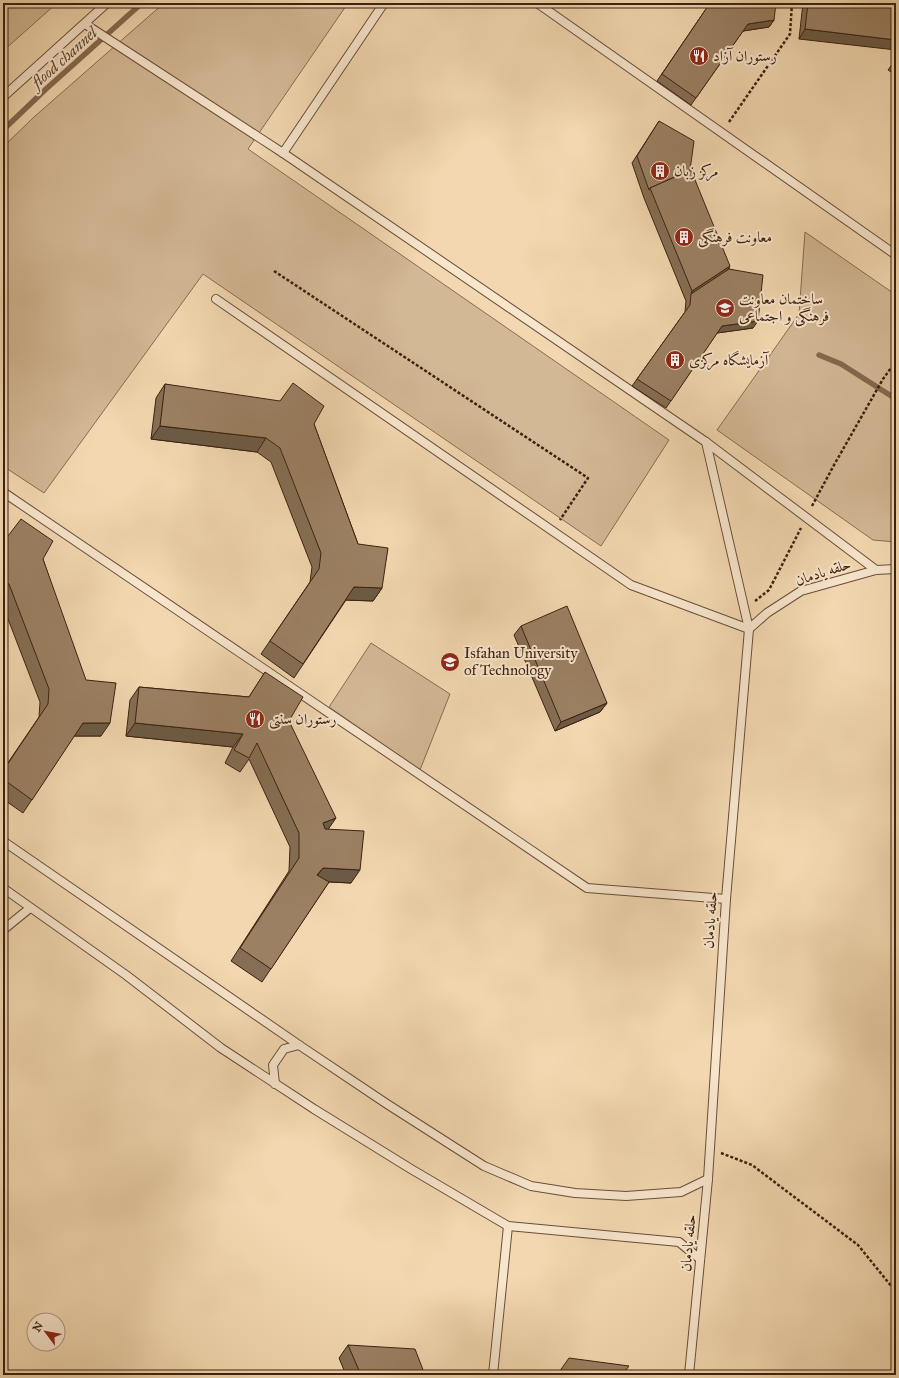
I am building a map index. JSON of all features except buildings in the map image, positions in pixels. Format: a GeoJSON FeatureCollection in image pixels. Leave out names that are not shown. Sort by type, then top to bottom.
{"type":"FeatureCollection","features":[{"type":"Feature","properties":{"kind":"lane"},"geometry":{"type":"LineString","coordinates":[[3,97],[107,3]]}},
{"type":"Feature","properties":{"kind":"lane"},"geometry":{"type":"LineString","coordinates":[[283,153],[384,3]]}},
{"type":"Feature","properties":{"kind":"lane"},"geometry":{"type":"LineString","coordinates":[[537,3],[896,254]]}},
{"type":"Feature","properties":{"kind":"lane"},"geometry":{"type":"LineString","coordinates":[[85,24],[283,153],[706,442],[876,570]]}},
{"type":"Feature","properties":{"kind":"lane"},"geometry":{"type":"LineString","coordinates":[[216,299],[631,585],[749,629]]}},
{"type":"Feature","properties":{"kind":"lane"},"geometry":{"type":"LineString","coordinates":[[706,442],[749,629]]}},
{"type":"Feature","properties":{"kind":"lane"},"geometry":{"type":"LineString","coordinates":[[3,492],[587,888],[726,899]]}},
{"type":"Feature","properties":{"kind":"lane","name":"حلقه یادمان"},"geometry":{"type":"LineString","coordinates":[[689,1375],[708,1179],[726,899],[749,629],[767,613],[801,591],[876,570],[896,569]]}},
{"type":"Feature","properties":{"kind":"lane"},"geometry":{"type":"LineString","coordinates":[[3,841],[299,1045],[387,1104],[484,1166],[531,1186],[575,1193],[626,1196],[681,1192],[708,1179]]}},
{"type":"Feature","properties":{"kind":"lane"},"geometry":{"type":"LineString","coordinates":[[3,888],[126,975],[221,1048],[314,1109],[411,1169],[508,1226],[679,1242],[700,1259]]}},
{"type":"Feature","properties":{"kind":"lane"},"geometry":{"type":"LineString","coordinates":[[3,930],[30,908]]}},
{"type":"Feature","properties":{"kind":"lane"},"geometry":{"type":"LineString","coordinates":[[275,1084],[273,1065],[284,1049],[299,1045]]}},
{"type":"Feature","properties":{"kind":"lane"},"geometry":{"type":"LineString","coordinates":[[493,1375],[508,1226]]}},
{"type":"Feature","properties":{"kind":"path"},"geometry":{"type":"LineString","coordinates":[[722,133],[790,34],[792,3]]}},
{"type":"Feature","properties":{"kind":"path"},"geometry":{"type":"LineString","coordinates":[[274,271],[588,478],[553,531]]}},
{"type":"Feature","properties":{"kind":"path"},"geometry":{"type":"LineString","coordinates":[[864,413],[883,379],[896,361]]}},
{"type":"Feature","properties":{"kind":"path"},"geometry":{"type":"LineString","coordinates":[[709,1148],[752,1165],[858,1245],[896,1292]]}},
{"type":"Feature","properties":{"kind":"shaded area"},"geometry":{"type":"Polygon","coordinates":[[[3,3],[57,3],[3,51],[3,3]]]}},
{"type":"Feature","properties":{"kind":"shaded area"},"geometry":{"type":"Polygon","coordinates":[[[164,3],[348,3],[248,149],[669,440],[601,546],[203,274],[44,493],[3,466],[3,147],[34,117],[164,3]]]}},
{"type":"Feature","properties":{"kind":"shaded area"},"geometry":{"type":"Polygon","coordinates":[[[805,232],[896,295],[896,542],[873,540],[717,430],[799,314],[805,232]]]}},
{"type":"Feature","properties":{"kind":"shaded area"},"geometry":{"type":"Polygon","coordinates":[[[371,643],[450,694],[420,770],[329,707],[371,643]]]}},
{"type":"Feature","properties":{"kind":"waterway","name":"flood channel"},"geometry":{"type":"LineString","coordinates":[[3,130],[46,89],[142,3]]}},
{"type":"Feature","properties":{"kind":"waterway"},"geometry":{"type":"LineString","coordinates":[[819,355],[841,364],[896,399]]}},
{"type":"Feature","properties":{"kind":"place","name":"رستوران آزاد"},"geometry":{"type":"Point","coordinates":[699,56]}},
{"type":"Feature","properties":{"kind":"place","name":"مرکز زبان"},"geometry":{"type":"Point","coordinates":[660,171]}},
{"type":"Feature","properties":{"kind":"place","name":"معاونت فرهنگی"},"geometry":{"type":"Point","coordinates":[684,237]}},
{"type":"Feature","properties":{"kind":"place","name":"ساختمان معاونت فرهنگی و اجتماعی"},"geometry":{"type":"Point","coordinates":[725,308]}},
{"type":"Feature","properties":{"kind":"place","name":"آزمایشگاه مرکزی"},"geometry":{"type":"Point","coordinates":[675,360]}},
{"type":"Feature","properties":{"kind":"place","name":"Isfahan University of Technology"},"geometry":{"type":"Point","coordinates":[450,662]}},
{"type":"Feature","properties":{"kind":"place","name":"رستوران سنتی"},"geometry":{"type":"Point","coordinates":[255,719]}}]}
